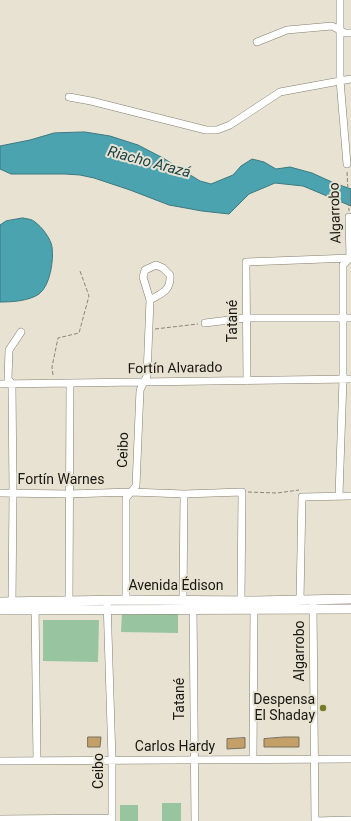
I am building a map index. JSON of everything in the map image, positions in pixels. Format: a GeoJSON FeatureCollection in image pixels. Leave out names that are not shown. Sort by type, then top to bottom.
{"type":"FeatureCollection","features":[{"type":"Feature","properties":{"kind":"main road","name":"Avenida Édison"},"geometry":{"type":"LineString","coordinates":[[0,602],[35,606],[193,604],[254,605],[313,604],[351,599]]}},
{"type":"Feature","properties":{"kind":"main road","name":"Avenida Édison"},"geometry":{"type":"LineString","coordinates":[[0,610],[70,602],[107,605],[126,600],[183,600],[193,604],[241,600],[254,605],[300,600],[313,604],[351,609]]}},
{"type":"Feature","properties":{"kind":"street","name":"Algarrobo"},"geometry":{"type":"LineString","coordinates":[[340,0],[340,80],[347,164]]}},
{"type":"Feature","properties":{"kind":"street"},"geometry":{"type":"LineString","coordinates":[[257,42],[287,30],[332,26],[345,33],[351,33]]}},
{"type":"Feature","properties":{"kind":"street"},"geometry":{"type":"LineString","coordinates":[[69,97],[91,101],[206,130],[217,130],[230,125],[280,92],[351,79]]}},
{"type":"Feature","properties":{"kind":"street","name":"Algarrobo"},"geometry":{"type":"LineString","coordinates":[[339,495],[343,379],[343,265],[351,258],[349,217]]}},
{"type":"Feature","properties":{"kind":"street","name":"Tatané"},"geometry":{"type":"LineString","coordinates":[[247,381],[246,262],[351,258]]}},
{"type":"Feature","properties":{"kind":"street","name":"Ceibo"},"geometry":{"type":"LineString","coordinates":[[126,600],[126,498],[136,486],[140,390],[147,376],[150,300],[143,277],[146,270],[156,266],[163,268],[170,275],[170,283],[165,291],[150,300]]}},
{"type":"Feature","properties":{"kind":"street"},"geometry":{"type":"LineString","coordinates":[[205,323],[246,318],[351,318]]}},
{"type":"Feature","properties":{"kind":"street"},"geometry":{"type":"LineString","coordinates":[[12,603],[12,384],[8,380],[8,350],[21,332]]}},
{"type":"Feature","properties":{"kind":"street","name":"Fortín Alvarado"},"geometry":{"type":"LineString","coordinates":[[0,384],[351,379]]}},
{"type":"Feature","properties":{"kind":"street"},"geometry":{"type":"LineString","coordinates":[[70,384],[70,602]]}},
{"type":"Feature","properties":{"kind":"street","name":"Fortín Warnes"},"geometry":{"type":"LineString","coordinates":[[0,493],[69,494],[131,492],[184,494],[242,492]]}},
{"type":"Feature","properties":{"kind":"street"},"geometry":{"type":"LineString","coordinates":[[241,600],[242,492]]}},
{"type":"Feature","properties":{"kind":"street"},"geometry":{"type":"LineString","coordinates":[[183,600],[184,494]]}},
{"type":"Feature","properties":{"kind":"street"},"geometry":{"type":"LineString","coordinates":[[300,600],[302,497],[339,495],[351,496]]}},
{"type":"Feature","properties":{"kind":"street","name":"Tatané"},"geometry":{"type":"LineString","coordinates":[[193,604],[195,821]]}},
{"type":"Feature","properties":{"kind":"street","name":"Algarrobo"},"geometry":{"type":"LineString","coordinates":[[313,604],[316,821]]}},
{"type":"Feature","properties":{"kind":"street","name":"Ceibo"},"geometry":{"type":"LineString","coordinates":[[107,605],[112,760],[112,819]]}},
{"type":"Feature","properties":{"kind":"street"},"geometry":{"type":"LineString","coordinates":[[253,760],[254,605]]}},
{"type":"Feature","properties":{"kind":"street"},"geometry":{"type":"LineString","coordinates":[[35,606],[37,761]]}},
{"type":"Feature","properties":{"kind":"street","name":"Carlos Hardy"},"geometry":{"type":"LineString","coordinates":[[0,761],[351,759]]}},
{"type":"Feature","properties":{"kind":"street"},"geometry":{"type":"LineString","coordinates":[[0,819],[112,819]]}},
{"type":"Feature","properties":{"kind":"street"},"geometry":{"type":"LineString","coordinates":[[316,821],[351,820]]}},
{"type":"Feature","properties":{"kind":"path","name":"Algarrobo"},"geometry":{"type":"LineString","coordinates":[[347,164],[349,217]]}},
{"type":"Feature","properties":{"kind":"path"},"geometry":{"type":"LineString","coordinates":[[53,384],[52,367],[58,338],[79,332],[89,296],[80,271]]}},
{"type":"Feature","properties":{"kind":"path"},"geometry":{"type":"LineString","coordinates":[[148,329],[205,323]]}},
{"type":"Feature","properties":{"kind":"path"},"geometry":{"type":"LineString","coordinates":[[242,492],[277,493],[300,490],[302,497]]}},
{"type":"Feature","properties":{"kind":"green space"},"geometry":{"type":"Polygon","coordinates":[[[122,613],[178,614],[178,633],[121,632],[122,613]]]}},
{"type":"Feature","properties":{"kind":"green space"},"geometry":{"type":"Polygon","coordinates":[[[43,620],[99,620],[98,662],[43,661],[43,620]]]}},
{"type":"Feature","properties":{"kind":"green space"},"geometry":{"type":"Polygon","coordinates":[[[162,803],[181,803],[181,821],[162,821],[162,803]]]}},
{"type":"Feature","properties":{"kind":"green space"},"geometry":{"type":"Polygon","coordinates":[[[120,805],[138,805],[138,821],[120,821],[120,805]]]}},
{"type":"Feature","properties":{"kind":"water","name":"Riacho Arazá"},"geometry":{"type":"Polygon","coordinates":[[[85,132],[110,136],[138,145],[163,158],[200,181],[211,184],[233,175],[241,166],[252,159],[264,162],[276,169],[290,167],[312,173],[351,189],[351,206],[303,186],[275,183],[249,194],[229,214],[169,205],[130,190],[80,175],[11,174],[0,169],[0,146],[54,133],[85,132]]]}},
{"type":"Feature","properties":{"kind":"water"},"geometry":{"type":"Polygon","coordinates":[[[23,218],[32,220],[46,233],[52,247],[52,265],[46,285],[39,294],[25,300],[0,302],[0,225],[6,221],[23,218]]]}},
{"type":"Feature","properties":{"kind":"building"},"geometry":{"type":"Polygon","coordinates":[[[88,737],[101,737],[100,747],[88,747],[88,737]]]}},
{"type":"Feature","properties":{"kind":"building"},"geometry":{"type":"Polygon","coordinates":[[[299,737],[299,747],[264,747],[264,739],[299,737]]]}},
{"type":"Feature","properties":{"kind":"building"},"geometry":{"type":"Polygon","coordinates":[[[245,738],[245,748],[227,749],[227,739],[245,738]]]}},
{"type":"Feature","properties":{"kind":"place","name":"Despensa El Shaday"},"geometry":{"type":"Point","coordinates":[323,708]}}]}
